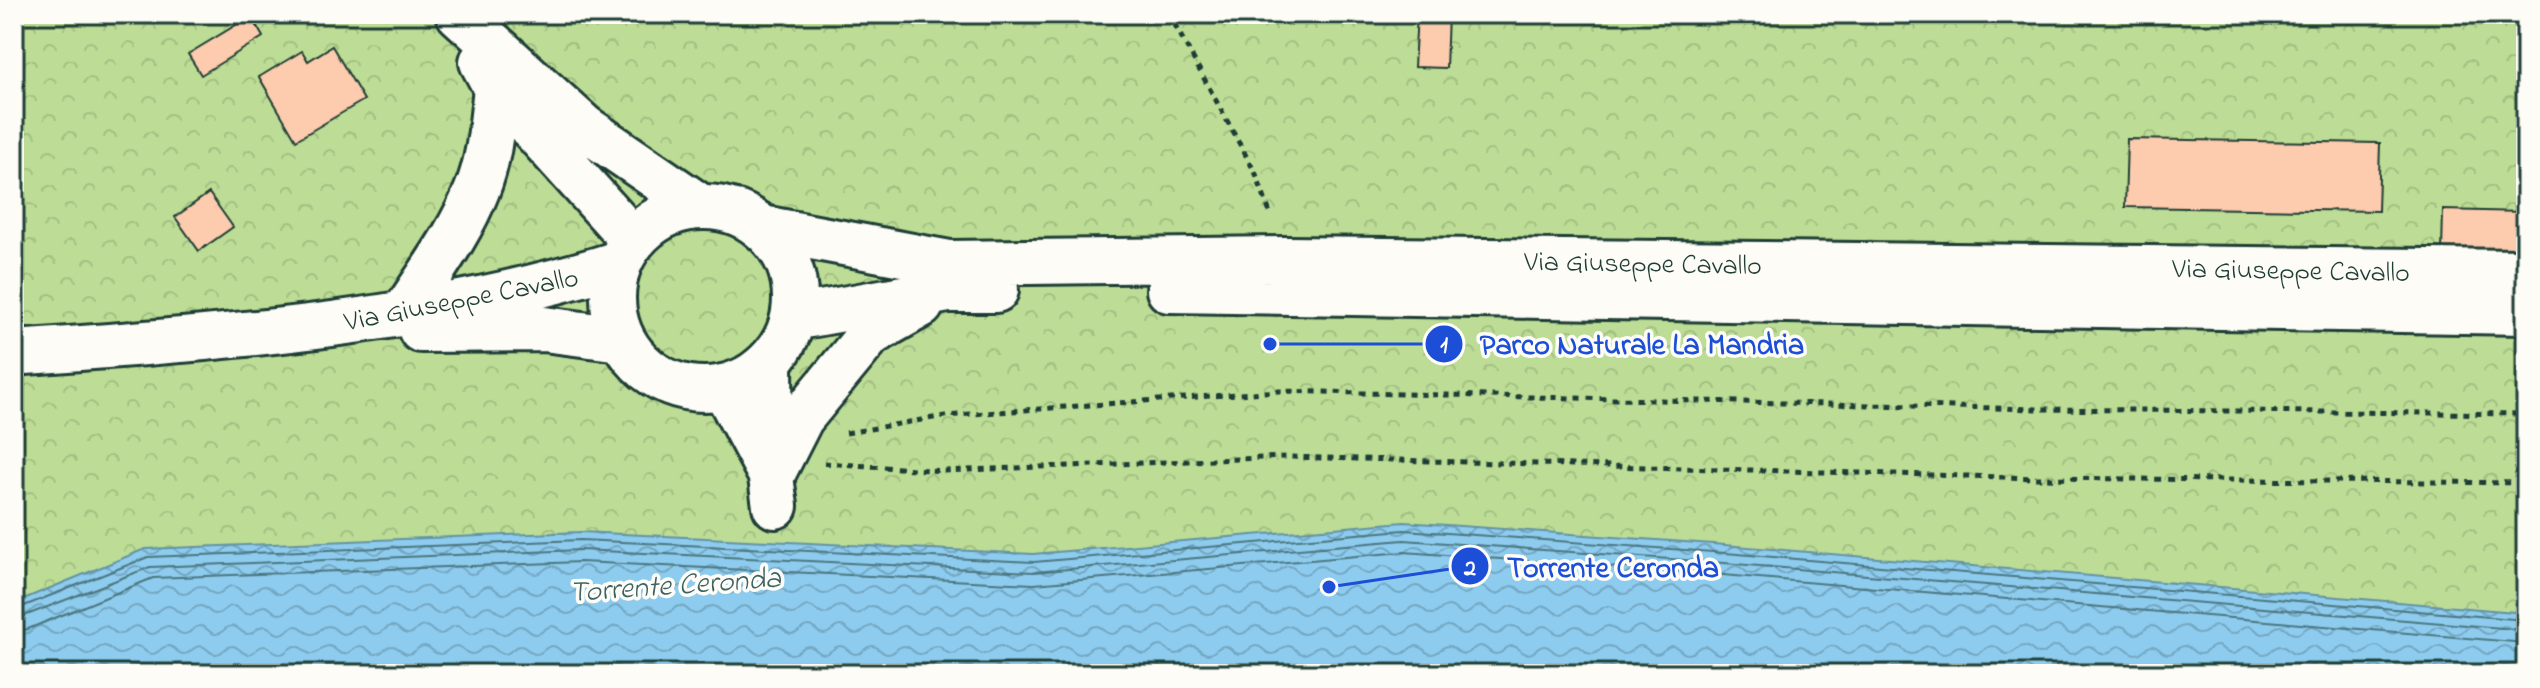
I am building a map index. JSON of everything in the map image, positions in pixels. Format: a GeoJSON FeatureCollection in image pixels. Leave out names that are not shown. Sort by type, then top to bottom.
{"type":"FeatureCollection","features":[{"type":"Feature","properties":{"kind":"street"},"geometry":{"type":"LineString","coordinates":[[458,14],[496,88],[626,251]]}},
{"type":"Feature","properties":{"kind":"street"},"geometry":{"type":"LineString","coordinates":[[458,14],[585,128],[699,206]]}},
{"type":"Feature","properties":{"kind":"street"},"geometry":{"type":"LineString","coordinates":[[405,312],[455,234],[477,190],[490,144],[496,88]]}},
{"type":"Feature","properties":{"kind":"street"},"geometry":{"type":"LineString","coordinates":[[699,206],[722,207],[744,215],[763,228],[780,246],[790,269],[795,293],[793,318],[785,341],[770,361],[749,377],[724,387],[693,389],[664,381],[639,363],[621,339],[613,314],[612,288],[626,251],[651,223],[674,211],[699,206]]}},
{"type":"Feature","properties":{"kind":"street","name":"Via Giuseppe Cavallo"},"geometry":{"type":"LineString","coordinates":[[763,228],[950,263],[1287,259],[2526,272]]}},
{"type":"Feature","properties":{"kind":"street","name":"Via Giuseppe Cavallo"},"geometry":{"type":"LineString","coordinates":[[14,353],[302,329],[405,312],[546,286],[626,251]]}},
{"type":"Feature","properties":{"kind":"street"},"geometry":{"type":"LineString","coordinates":[[773,491],[801,418],[870,334],[948,290]]}},
{"type":"Feature","properties":{"kind":"street","name":"Via Giuseppe Cavallo"},"geometry":{"type":"LineString","coordinates":[[793,318],[948,290],[1288,290],[2526,312]]}},
{"type":"Feature","properties":{"kind":"street","name":"Via Giuseppe Cavallo"},"geometry":{"type":"LineString","coordinates":[[302,329],[544,329],[621,339]]}},
{"type":"Feature","properties":{"kind":"street"},"geometry":{"type":"LineString","coordinates":[[770,361],[773,491]]}},
{"type":"Feature","properties":{"kind":"street"},"geometry":{"type":"LineString","coordinates":[[724,387],[773,491]]}},
{"type":"Feature","properties":{"kind":"path"},"geometry":{"type":"LineString","coordinates":[[1169,14],[1256,174],[1287,259]]}},
{"type":"Feature","properties":{"kind":"path"},"geometry":{"type":"LineString","coordinates":[[834,435],[945,416],[1278,391],[2038,409],[2526,414]]}},
{"type":"Feature","properties":{"kind":"path"},"geometry":{"type":"LineString","coordinates":[[773,491],[803,462],[944,471],[1288,457],[2037,478],[2526,483]]}},
{"type":"Feature","properties":{"kind":"green space"},"geometry":{"type":"Polygon","coordinates":[[[14,14],[2526,14],[2526,674],[14,674],[14,14]]]}},
{"type":"Feature","properties":{"kind":"water"},"geometry":{"type":"Polygon","coordinates":[[[1404,522],[1713,544],[2526,613],[2526,674],[14,674],[14,603],[145,549],[581,532],[1033,554],[1404,522]]]}},
{"type":"Feature","properties":{"kind":"building"},"geometry":{"type":"Polygon","coordinates":[[[1417,14],[1448,14],[1446,68],[1414,67],[1417,14]]]}},
{"type":"Feature","properties":{"kind":"building"},"geometry":{"type":"Polygon","coordinates":[[[251,16],[263,37],[201,75],[188,54],[251,16]]]}},
{"type":"Feature","properties":{"kind":"building"},"geometry":{"type":"Polygon","coordinates":[[[332,46],[364,100],[296,140],[259,77],[302,51],[308,61],[332,46]]]}},
{"type":"Feature","properties":{"kind":"building"},"geometry":{"type":"Polygon","coordinates":[[[2127,139],[2380,143],[2378,211],[2125,207],[2127,139]]]}},
{"type":"Feature","properties":{"kind":"building"},"geometry":{"type":"Polygon","coordinates":[[[209,193],[233,227],[199,251],[175,217],[209,193]]]}},
{"type":"Feature","properties":{"kind":"building"},"geometry":{"type":"Polygon","coordinates":[[[2443,210],[2524,212],[2523,253],[2442,252],[2443,210]]]}},
{"type":"Feature","properties":{"kind":"place","name":"Parco Naturale La Mandria"},"geometry":{"type":"Point","coordinates":[1270,344]}},
{"type":"Feature","properties":{"kind":"place","name":"Torrente Ceronda"},"geometry":{"type":"Point","coordinates":[1329,587]}}]}
